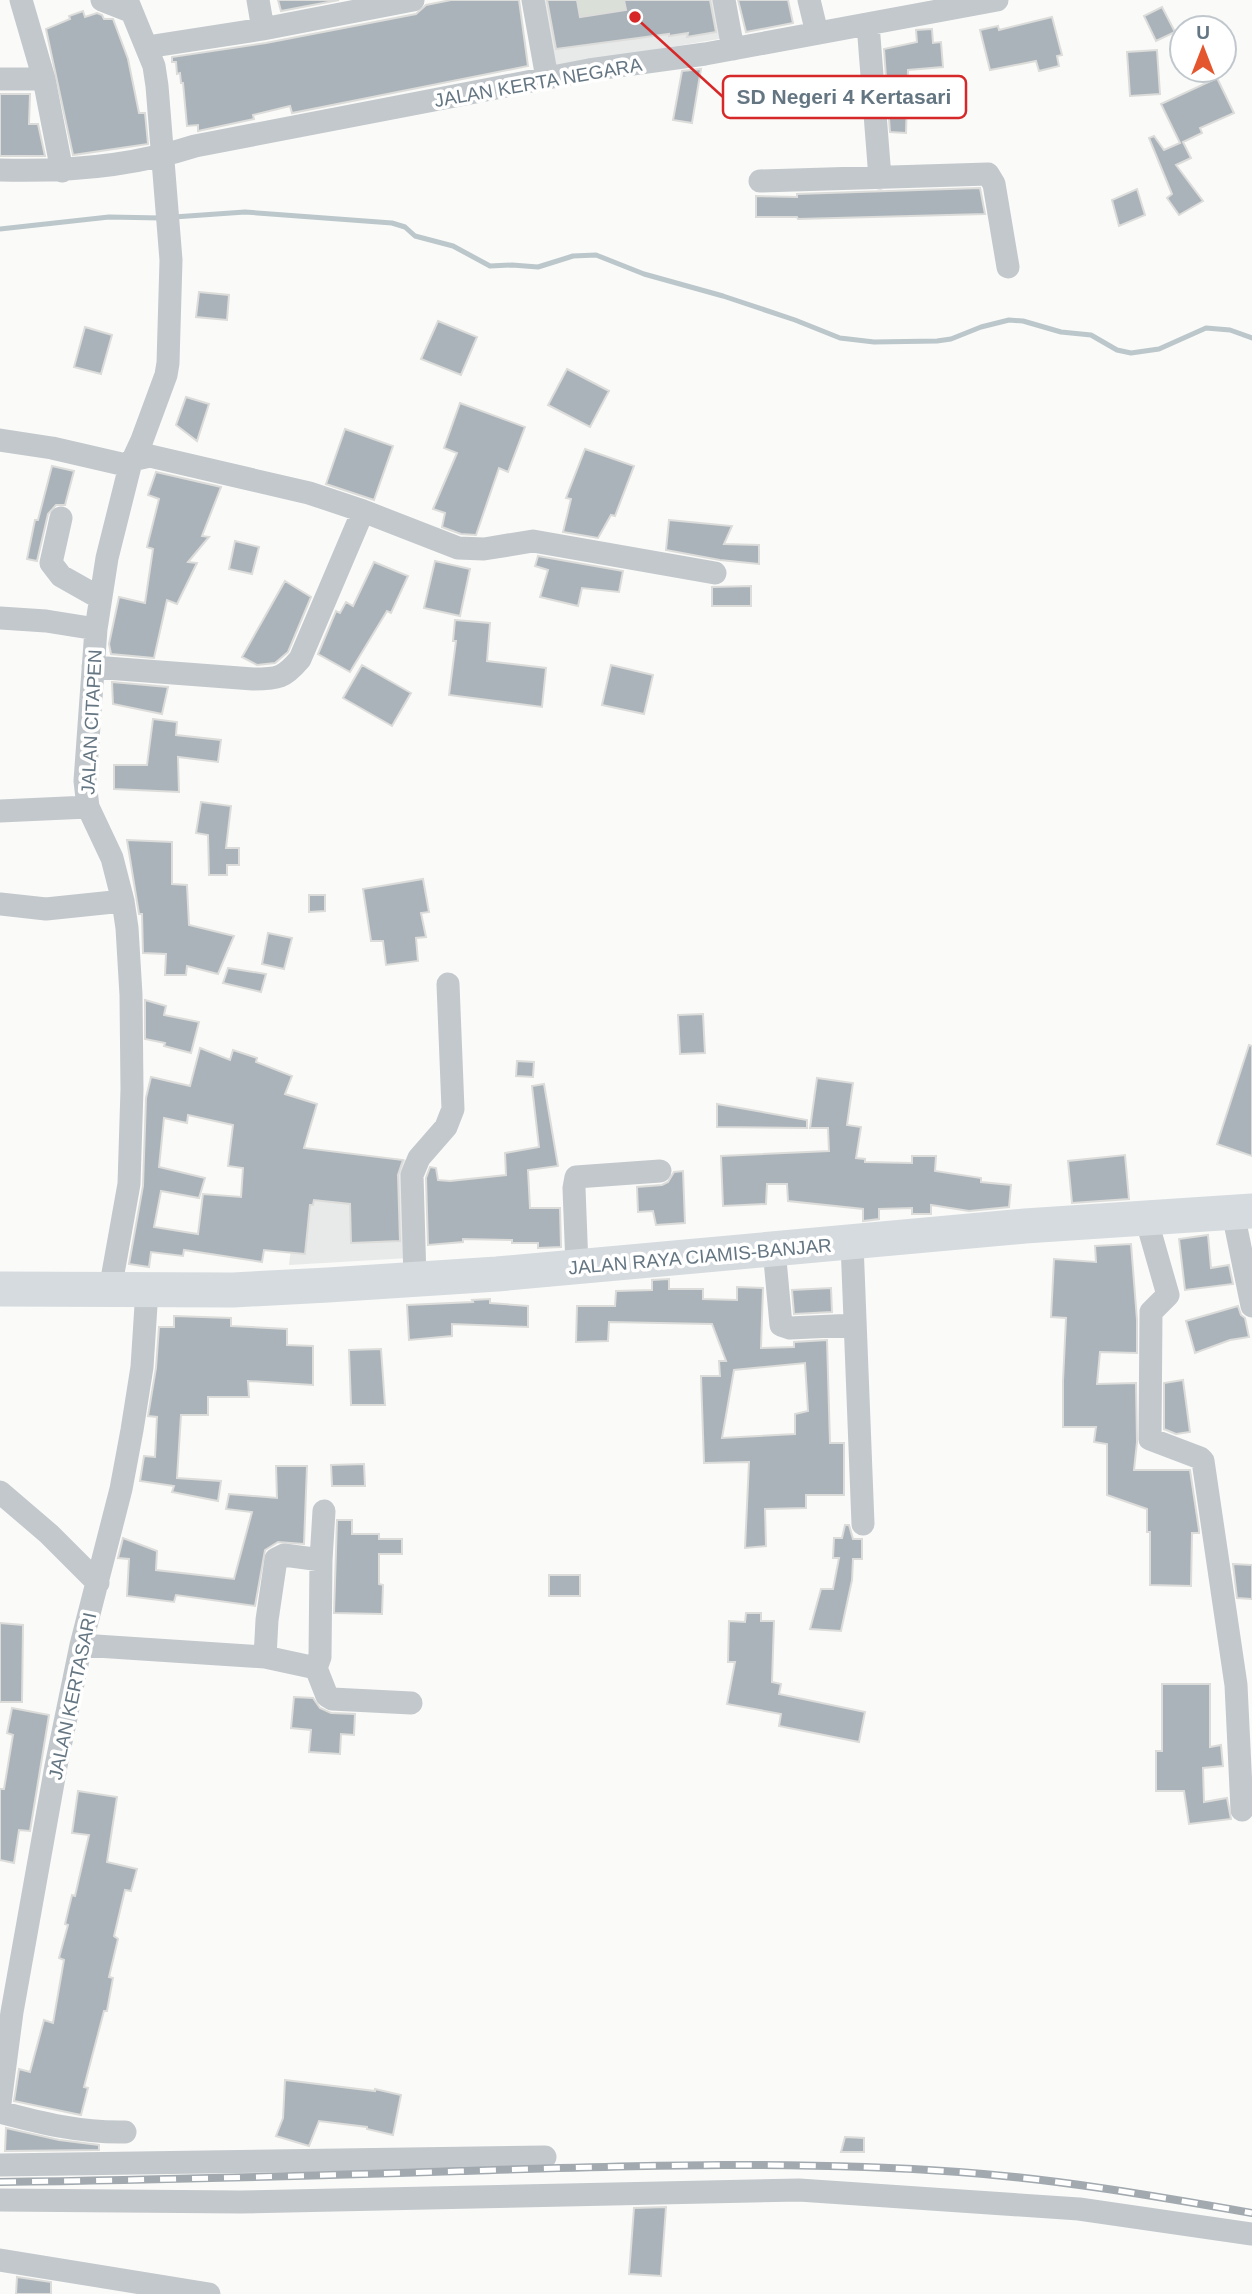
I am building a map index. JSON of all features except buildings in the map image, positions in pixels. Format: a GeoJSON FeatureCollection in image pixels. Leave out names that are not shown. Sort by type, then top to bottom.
{"type":"FeatureCollection","features":[{"type":"Feature","properties":{"kind":"highway","name":"JALAN RAYA CIAMIS-BANJAR"},"geometry":{"type":"LineString","coordinates":[[0,1289],[233,1290],[415,1279],[1025,1226],[1242,1212]]}},
{"type":"Feature","properties":{"kind":"street"},"geometry":{"type":"LineString","coordinates":[[21,0],[44,79],[62,171]]}},
{"type":"Feature","properties":{"kind":"street"},"geometry":{"type":"LineString","coordinates":[[102,0],[129,6]]}},
{"type":"Feature","properties":{"kind":"street"},"geometry":{"type":"LineString","coordinates":[[258,0],[263,29]]}},
{"type":"Feature","properties":{"kind":"street"},"geometry":{"type":"LineString","coordinates":[[147,47],[263,29],[413,0]]}},
{"type":"Feature","properties":{"kind":"street"},"geometry":{"type":"LineString","coordinates":[[533,0],[547,78]]}},
{"type":"Feature","properties":{"kind":"street"},"geometry":{"type":"LineString","coordinates":[[724,0],[733,48]]}},
{"type":"Feature","properties":{"kind":"street"},"geometry":{"type":"LineString","coordinates":[[809,0],[817,33]]}},
{"type":"Feature","properties":{"kind":"street","name":"JALAN KERTA NEGARA"},"geometry":{"type":"LineString","coordinates":[[0,170],[62,171],[164,156],[195,146],[547,78],[733,48],[997,0]]}},
{"type":"Feature","properties":{"kind":"street","name":"JALAN CITAPEN"},"geometry":{"type":"LineString","coordinates":[[110,1290],[126,1206],[130,1151],[131,995],[123,901],[112,858],[88,807],[85,781],[100,598],[114,525],[131,463],[151,417],[168,363],[171,260],[158,86],[147,47],[129,6]]}},
{"type":"Feature","properties":{"kind":"street"},"geometry":{"type":"LineString","coordinates":[[868,24],[880,178]]}},
{"type":"Feature","properties":{"kind":"street"},"geometry":{"type":"LineString","coordinates":[[0,79],[44,79]]}},
{"type":"Feature","properties":{"kind":"street"},"geometry":{"type":"LineString","coordinates":[[760,181],[988,174],[995,184],[1008,267]]}},
{"type":"Feature","properties":{"kind":"street"},"geometry":{"type":"LineString","coordinates":[[0,440],[131,463],[150,456],[309,493],[458,548],[484,549],[533,541],[715,573]]}},
{"type":"Feature","properties":{"kind":"street"},"geometry":{"type":"LineString","coordinates":[[93,667],[253,679],[274,679],[287,674],[300,659],[363,511]]}},
{"type":"Feature","properties":{"kind":"street"},"geometry":{"type":"LineString","coordinates":[[61,518],[51,563],[61,576],[100,598]]}},
{"type":"Feature","properties":{"kind":"street"},"geometry":{"type":"LineString","coordinates":[[0,618],[57,622],[96,629]]}},
{"type":"Feature","properties":{"kind":"street"},"geometry":{"type":"LineString","coordinates":[[0,811],[88,807]]}},
{"type":"Feature","properties":{"kind":"street"},"geometry":{"type":"LineString","coordinates":[[0,904],[46,909],[123,901]]}},
{"type":"Feature","properties":{"kind":"street"},"geometry":{"type":"LineString","coordinates":[[415,1279],[411,1175],[419,1158],[446,1127],[453,1108],[448,984]]}},
{"type":"Feature","properties":{"kind":"street"},"geometry":{"type":"LineString","coordinates":[[577,1266],[574,1188],[576,1177],[660,1171]]}},
{"type":"Feature","properties":{"kind":"street"},"geometry":{"type":"LineString","coordinates":[[1242,1212],[1252,1306]]}},
{"type":"Feature","properties":{"kind":"street"},"geometry":{"type":"LineString","coordinates":[[1146,1218],[1168,1294],[1151,1312],[1150,1439],[1202,1460],[1244,1684],[1242,1810]]}},
{"type":"Feature","properties":{"kind":"street"},"geometry":{"type":"LineString","coordinates":[[852,1243],[863,1524]]}},
{"type":"Feature","properties":{"kind":"street"},"geometry":{"type":"LineString","coordinates":[[775,1249],[781,1325],[790,1328],[855,1325]]}},
{"type":"Feature","properties":{"kind":"street","name":"JALAN KERTASARI"},"geometry":{"type":"LineString","coordinates":[[0,2103],[8,2034],[56,1766],[81,1645],[121,1489],[132,1430],[142,1367],[146,1290]]}},
{"type":"Feature","properties":{"kind":"street"},"geometry":{"type":"LineString","coordinates":[[0,1492],[49,1534],[97,1583]]}},
{"type":"Feature","properties":{"kind":"street"},"geometry":{"type":"LineString","coordinates":[[324,1511],[320,1657],[316,1668],[327,1696],[332,1699],[411,1703]]}},
{"type":"Feature","properties":{"kind":"street"},"geometry":{"type":"LineString","coordinates":[[264,1657],[276,1559],[284,1555],[321,1560]]}},
{"type":"Feature","properties":{"kind":"street"},"geometry":{"type":"LineString","coordinates":[[81,1645],[264,1657],[316,1668]]}},
{"type":"Feature","properties":{"kind":"street"},"geometry":{"type":"LineString","coordinates":[[0,2112],[69,2128],[103,2133],[125,2132]]}},
{"type":"Feature","properties":{"kind":"street"},"geometry":{"type":"LineString","coordinates":[[0,2165],[545,2157]]}},
{"type":"Feature","properties":{"kind":"street"},"geometry":{"type":"LineString","coordinates":[[0,2200],[241,2202],[799,2190],[1079,2209],[1252,2234]]}},
{"type":"Feature","properties":{"kind":"street"},"geometry":{"type":"LineString","coordinates":[[0,2260],[207,2294]]}},
{"type":"Feature","properties":{"kind":"shaded area"},"geometry":{"type":"Polygon","coordinates":[[[544,0],[720,0],[725,34],[719,39],[555,66],[544,0]]]}},
{"type":"Feature","properties":{"kind":"shaded area"},"geometry":{"type":"Polygon","coordinates":[[[577,0],[624,0],[626,10],[580,17],[577,0]]]}},
{"type":"Feature","properties":{"kind":"shaded area"},"geometry":{"type":"Polygon","coordinates":[[[303,1148],[407,1160],[409,1258],[289,1265],[303,1148]]]}},
{"type":"Feature","properties":{"kind":"waterway"},"geometry":{"type":"LineString","coordinates":[[174,217],[245,212],[392,223],[405,227],[415,236],[453,246],[490,266],[538,267],[573,256],[596,255],[644,274],[795,320],[840,338],[874,342],[951,339],[1009,320],[1023,321],[1061,332],[1091,335],[1117,350],[1131,353],[1159,349],[1206,328],[1230,330],[1252,338]]}},
{"type":"Feature","properties":{"kind":"waterway"},"geometry":{"type":"LineString","coordinates":[[0,229],[109,217],[161,218]]}},
{"type":"Feature","properties":{"kind":"railway"},"geometry":{"type":"LineString","coordinates":[[0,2182],[647,2166],[834,2166],[959,2172],[1032,2179],[1143,2194],[1252,2213]]}},
{"type":"Feature","properties":{"kind":"place","name":"SD Negeri 4 Kertasari"},"geometry":{"type":"Point","coordinates":[635,17]}}]}
